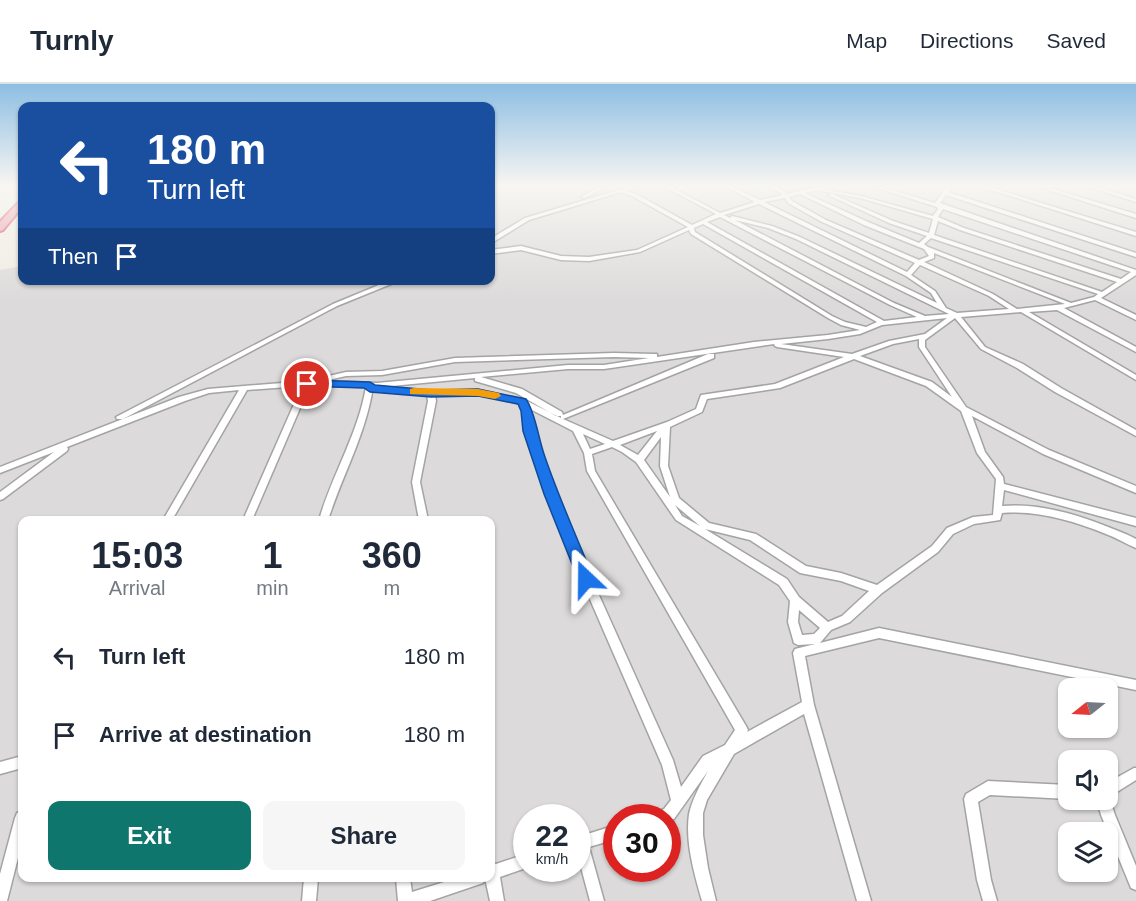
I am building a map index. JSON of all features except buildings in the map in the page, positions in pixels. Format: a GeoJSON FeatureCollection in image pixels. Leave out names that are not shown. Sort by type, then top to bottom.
{"type":"FeatureCollection","features":[{"type":"Feature","properties":{"kind":"street"},"geometry":{"type":"LineString","coordinates":[[495,239],[519,224]]}},
{"type":"Feature","properties":{"kind":"street"},"geometry":{"type":"LineString","coordinates":[[685,224],[690,227],[693,233],[830,317],[843,324],[866,329]]}},
{"type":"Feature","properties":{"kind":"street"},"geometry":{"type":"LineString","coordinates":[[495,251],[521,248],[561,258],[604,257],[638,251],[697,224]]}},
{"type":"Feature","properties":{"kind":"street"},"geometry":{"type":"LineString","coordinates":[[707,224],[883,323]]}},
{"type":"Feature","properties":{"kind":"street"},"geometry":{"type":"LineString","coordinates":[[738,224],[882,300],[924,318]]}},
{"type":"Feature","properties":{"kind":"street"},"geometry":{"type":"LineString","coordinates":[[758,224],[798,238],[956,315],[983,348],[1020,366],[1136,433]]}},
{"type":"Feature","properties":{"kind":"street"},"geometry":{"type":"LineString","coordinates":[[805,224],[908,275],[933,292],[944,309]]}},
{"type":"Feature","properties":{"kind":"street"},"geometry":{"type":"LineString","coordinates":[[831,224],[991,295],[1136,378]]}},
{"type":"Feature","properties":{"kind":"street"},"geometry":{"type":"LineString","coordinates":[[867,224],[1072,305]]}},
{"type":"Feature","properties":{"kind":"street"},"geometry":{"type":"LineString","coordinates":[[898,224],[1100,296],[1136,318]]}},
{"type":"Feature","properties":{"kind":"street"},"geometry":{"type":"LineString","coordinates":[[908,275],[919,262],[932,257],[932,253],[921,244],[931,235],[934,224]]}},
{"type":"Feature","properties":{"kind":"street"},"geometry":{"type":"LineString","coordinates":[[952,224],[1136,282]]}},
{"type":"Feature","properties":{"kind":"street"},"geometry":{"type":"LineString","coordinates":[[994,224],[1136,272]]}},
{"type":"Feature","properties":{"kind":"street"},"geometry":{"type":"LineString","coordinates":[[1041,224],[1136,255]]}},
{"type":"Feature","properties":{"kind":"street"},"geometry":{"type":"LineString","coordinates":[[1104,224],[1136,234]]}},
{"type":"Feature","properties":{"kind":"street"},"geometry":{"type":"LineString","coordinates":[[370,387],[568,367],[604,367],[765,343],[828,337],[883,323],[1058,308],[1100,296],[1136,272]]}},
{"type":"Feature","properties":{"kind":"street"},"geometry":{"type":"LineString","coordinates":[[0,496],[76,440],[335,305],[385,285]]}},
{"type":"Feature","properties":{"kind":"street"},"geometry":{"type":"LineString","coordinates":[[1058,308],[1136,350]]}},
{"type":"Feature","properties":{"kind":"street"},"geometry":{"type":"LineString","coordinates":[[795,600],[793,622],[798,640],[817,639],[827,627],[846,618],[878,590],[935,549],[950,531],[973,521],[997,518],[1000,486],[998,473],[981,453],[971,423],[922,347],[922,339],[956,315]]}},
{"type":"Feature","properties":{"kind":"street"},"geometry":{"type":"LineString","coordinates":[[588,453],[666,426],[699,410],[704,397],[777,386],[891,342],[927,336]]}},
{"type":"Feature","properties":{"kind":"street"},"geometry":{"type":"LineString","coordinates":[[765,343],[855,357],[929,384],[960,406],[1064,460],[1136,490]]}},
{"type":"Feature","properties":{"kind":"street"},"geometry":{"type":"LineString","coordinates":[[564,417],[728,349]]}},
{"type":"Feature","properties":{"kind":"street"},"geometry":{"type":"LineString","coordinates":[[307,384],[346,374],[382,373],[455,360],[614,355],[676,357]]}},
{"type":"Feature","properties":{"kind":"street"},"geometry":{"type":"LineString","coordinates":[[0,470],[208,391],[662,357]]}},
{"type":"Feature","properties":{"kind":"street"},"geometry":{"type":"LineString","coordinates":[[465,377],[519,391],[564,417],[576,429],[588,453],[591,471],[742,730],[727,750],[696,810],[698,861],[709,901]]}},
{"type":"Feature","properties":{"kind":"street"},"geometry":{"type":"LineString","coordinates":[[307,384],[431,393],[478,392],[522,402],[625,450],[639,460],[679,518],[783,582],[795,600],[827,627]]}},
{"type":"Feature","properties":{"kind":"street"},"geometry":{"type":"LineString","coordinates":[[250,516],[307,384]]}},
{"type":"Feature","properties":{"kind":"street"},"geometry":{"type":"LineString","coordinates":[[325,516],[361,422],[370,387]]}},
{"type":"Feature","properties":{"kind":"street"},"geometry":{"type":"LineString","coordinates":[[170,516],[241,388]]}},
{"type":"Feature","properties":{"kind":"street"},"geometry":{"type":"LineString","coordinates":[[423,516],[416,482],[432,401],[431,393]]}},
{"type":"Feature","properties":{"kind":"street"},"geometry":{"type":"LineString","coordinates":[[522,402],[527,411],[530,431],[551,494],[668,765],[678,802]]}},
{"type":"Feature","properties":{"kind":"street"},"geometry":{"type":"LineString","coordinates":[[639,460],[666,426]]}},
{"type":"Feature","properties":{"kind":"street"},"geometry":{"type":"LineString","coordinates":[[666,426],[664,466],[675,500],[706,526],[753,537],[804,570],[841,577],[878,590]]}},
{"type":"Feature","properties":{"kind":"street"},"geometry":{"type":"LineString","coordinates":[[1000,486],[1136,522]]}},
{"type":"Feature","properties":{"kind":"street"},"geometry":{"type":"LineString","coordinates":[[997,510],[1019,508],[1047,514],[1108,532],[1136,544]]}},
{"type":"Feature","properties":{"kind":"street"},"geometry":{"type":"LineString","coordinates":[[864,901],[808,705],[800,653],[879,633],[1136,685]]}},
{"type":"Feature","properties":{"kind":"street"},"geometry":{"type":"LineString","coordinates":[[678,802],[708,760],[808,705]]}},
{"type":"Feature","properties":{"kind":"street"},"geometry":{"type":"LineString","coordinates":[[0,768],[18,763]]}},
{"type":"Feature","properties":{"kind":"street"},"geometry":{"type":"LineString","coordinates":[[1118,784],[1134,774]]}},
{"type":"Feature","properties":{"kind":"street"},"geometry":{"type":"LineString","coordinates":[[990,901],[984,880],[971,799],[988,788],[1058,792]]}},
{"type":"Feature","properties":{"kind":"street"},"geometry":{"type":"LineString","coordinates":[[1107,810],[1136,883]]}},
{"type":"Feature","properties":{"kind":"street"},"geometry":{"type":"LineString","coordinates":[[0,901],[18,833]]}},
{"type":"Feature","properties":{"kind":"street"},"geometry":{"type":"LineString","coordinates":[[495,871],[513,865]]}},
{"type":"Feature","properties":{"kind":"street"},"geometry":{"type":"LineString","coordinates":[[309,901],[311,882]]}},
{"type":"Feature","properties":{"kind":"street"},"geometry":{"type":"LineString","coordinates":[[404,882],[406,901],[462,882]]}},
{"type":"Feature","properties":{"kind":"street"},"geometry":{"type":"LineString","coordinates":[[491,882],[497,901]]}},
{"type":"Feature","properties":{"kind":"street"},"geometry":{"type":"LineString","coordinates":[[591,882],[597,901]]}},
{"type":"Feature","properties":{"kind":"shaded area"},"geometry":{"type":"Polygon","coordinates":[[[495,224],[1136,224],[1136,901],[0,901],[0,270],[18,267],[18,285],[495,285],[495,224]]]}},
{"type":"Feature","properties":{"kind":"slow traffic"},"geometry":{"type":"LineString","coordinates":[[414,392],[478,392],[495,396]]}},
{"type":"Feature","properties":{"kind":"route"},"geometry":{"type":"LineString","coordinates":[[307,384],[370,385],[370,388],[431,393],[478,392],[522,402],[527,411],[530,431],[551,494],[586,579]]}}]}
